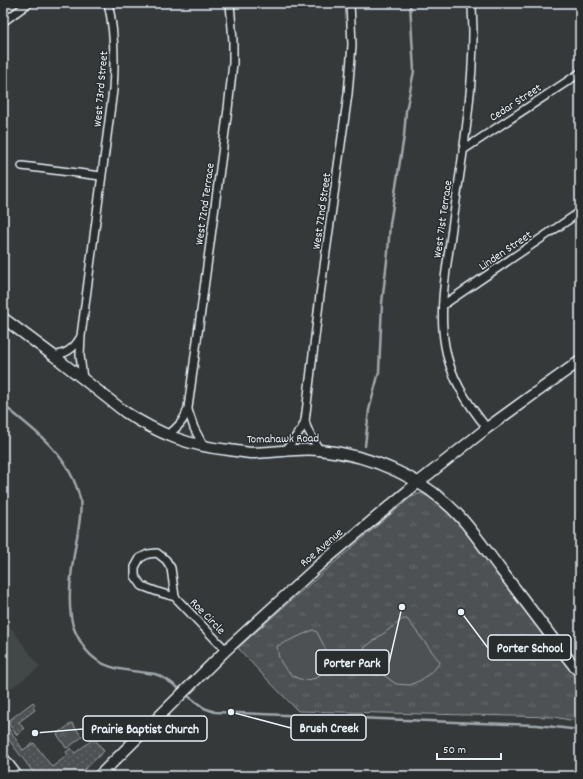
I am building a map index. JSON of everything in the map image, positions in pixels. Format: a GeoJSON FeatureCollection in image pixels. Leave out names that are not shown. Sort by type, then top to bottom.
{"type":"FeatureCollection","features":[{"type":"Feature","properties":{"kind":"street"},"geometry":{"type":"LineString","coordinates":[[3,22],[29,3]]}},
{"type":"Feature","properties":{"kind":"street","name":"West 73rd Street"},"geometry":{"type":"LineString","coordinates":[[83,379],[80,355],[81,336],[113,90],[114,46],[108,3]]}},
{"type":"Feature","properties":{"kind":"street","name":"West 72nd Terrace"},"geometry":{"type":"LineString","coordinates":[[167,436],[179,426],[186,416],[188,408],[233,63],[230,3]]}},
{"type":"Feature","properties":{"kind":"street","name":"West 72nd Street"},"geometry":{"type":"LineString","coordinates":[[286,450],[302,428],[304,421],[348,94],[352,45],[350,3]]}},
{"type":"Feature","properties":{"kind":"street","name":"West 71st Terrace"},"geometry":{"type":"LineString","coordinates":[[472,3],[472,75],[442,314],[445,345],[453,373],[466,399],[486,428]]}},
{"type":"Feature","properties":{"kind":"street","name":"Cedar Street"},"geometry":{"type":"LineString","coordinates":[[463,150],[580,73]]}},
{"type":"Feature","properties":{"kind":"street"},"geometry":{"type":"LineString","coordinates":[[22,166],[101,176]]}},
{"type":"Feature","properties":{"kind":"street","name":"Linden Street"},"geometry":{"type":"LineString","coordinates":[[443,305],[580,212]]}},
{"type":"Feature","properties":{"kind":"street","name":"Tomahawk Road"},"geometry":{"type":"LineString","coordinates":[[3,318],[125,412],[167,436],[204,447],[248,452],[319,450],[341,453],[390,467],[418,482],[433,492],[462,518],[559,647],[580,672]]}},
{"type":"Feature","properties":{"kind":"street"},"geometry":{"type":"LineString","coordinates":[[54,356],[71,349],[76,345],[81,336]]}},
{"type":"Feature","properties":{"kind":"street","name":"Roe Avenue"},"geometry":{"type":"LineString","coordinates":[[100,776],[226,650],[318,566],[418,482],[486,428],[580,361]]}},
{"type":"Feature","properties":{"kind":"street","name":"West 72nd Terrace"},"geometry":{"type":"LineString","coordinates":[[188,408],[194,428],[204,447]]}},
{"type":"Feature","properties":{"kind":"street"},"geometry":{"type":"LineString","coordinates":[[304,421],[319,450]]}},
{"type":"Feature","properties":{"kind":"street","name":"Roe Circle"},"geometry":{"type":"LineString","coordinates":[[175,597],[171,568],[166,560],[157,553],[148,554],[140,558],[135,566],[135,576],[142,586],[175,597],[226,650]]}},
{"type":"Feature","properties":{"kind":"street"},"geometry":{"type":"LineString","coordinates":[[3,758],[17,776]]}},
{"type":"Feature","properties":{"kind":"shaded area"},"geometry":{"type":"Polygon","coordinates":[[[3,617],[40,667],[3,694],[3,617]]]}},
{"type":"Feature","properties":{"kind":"green space"},"geometry":{"type":"Polygon","coordinates":[[[418,494],[428,496],[450,515],[463,529],[580,682],[580,722],[554,717],[298,711],[238,648],[410,498],[418,494]]]}},
{"type":"Feature","properties":{"kind":"green space"},"geometry":{"type":"Polygon","coordinates":[[[403,619],[407,619],[440,662],[434,670],[421,680],[410,685],[396,684],[381,673],[364,648],[403,619]]]}},
{"type":"Feature","properties":{"kind":"green space"},"geometry":{"type":"Polygon","coordinates":[[[313,630],[317,632],[334,666],[327,672],[313,679],[299,679],[293,676],[281,662],[277,646],[313,630]]]}},
{"type":"Feature","properties":{"kind":"green space"},"geometry":{"type":"Polygon","coordinates":[[[33,702],[35,705],[33,707],[35,710],[19,722],[24,729],[17,735],[7,722],[33,702]]]}},
{"type":"Feature","properties":{"kind":"green space"},"geometry":{"type":"Polygon","coordinates":[[[5,723],[23,750],[34,743],[52,767],[68,755],[66,752],[71,748],[75,753],[92,740],[89,735],[91,734],[104,751],[78,776],[36,776],[3,732],[3,725],[5,723]]]}},
{"type":"Feature","properties":{"kind":"green space"},"geometry":{"type":"Polygon","coordinates":[[[72,723],[82,737],[66,748],[57,734],[72,723]]]}},
{"type":"Feature","properties":{"kind":"waterway"},"geometry":{"type":"LineString","coordinates":[[365,446],[369,410],[379,372],[382,303],[390,224],[404,136],[406,111],[414,71],[410,3]]}},
{"type":"Feature","properties":{"kind":"waterway"},"geometry":{"type":"LineString","coordinates":[[3,405],[27,424],[60,457],[69,470],[80,499],[79,526],[71,573],[70,606],[73,626],[82,644],[91,656],[110,667],[159,675],[181,690]]}},
{"type":"Feature","properties":{"kind":"waterway"},"geometry":{"type":"LineString","coordinates":[[184,693],[204,708],[215,712],[537,725],[580,730]]}},
{"type":"Feature","properties":{"kind":"place","name":"Porter Park"},"geometry":{"type":"Point","coordinates":[402,607]}},
{"type":"Feature","properties":{"kind":"place","name":"Porter School"},"geometry":{"type":"Point","coordinates":[461,612]}},
{"type":"Feature","properties":{"kind":"place","name":"Brush Creek"},"geometry":{"type":"Point","coordinates":[231,712]}},
{"type":"Feature","properties":{"kind":"place","name":"Prairie Baptist Church"},"geometry":{"type":"Point","coordinates":[35,733]}}]}
